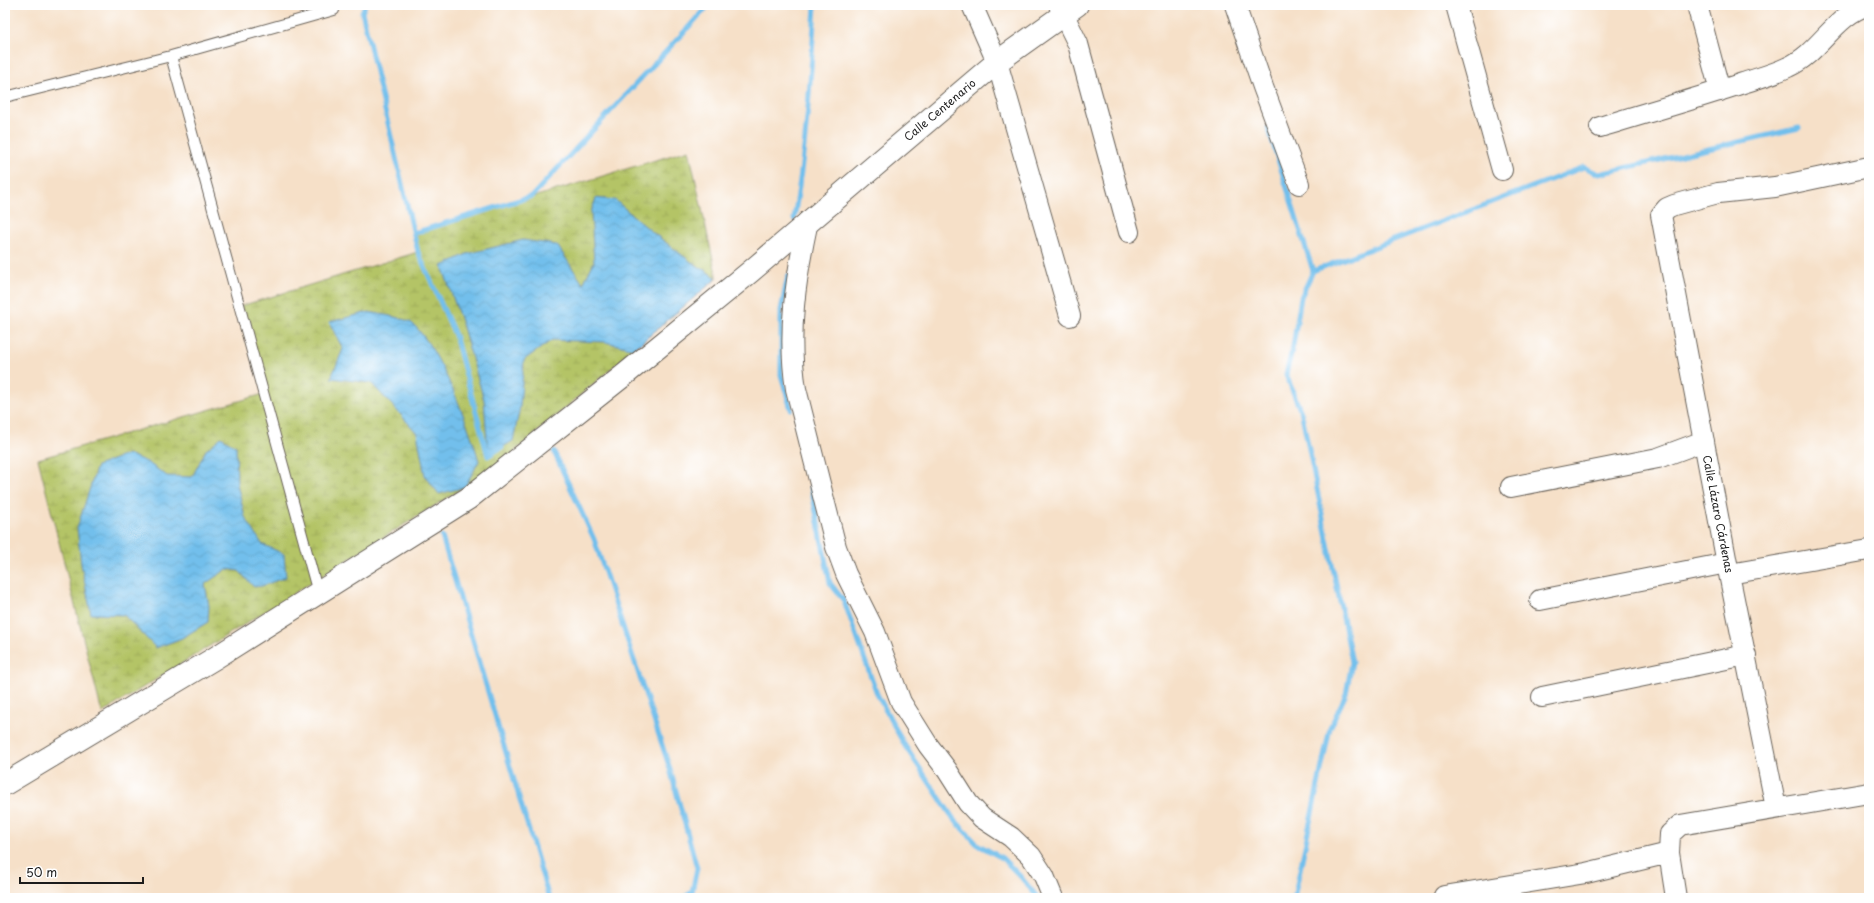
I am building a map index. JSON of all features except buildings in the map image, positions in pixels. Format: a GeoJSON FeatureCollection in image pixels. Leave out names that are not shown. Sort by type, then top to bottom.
{"type":"FeatureCollection","features":[{"type":"Feature","properties":{"kind":"street"},"geometry":{"type":"LineString","coordinates":[[972,5],[997,62],[1070,316]]}},
{"type":"Feature","properties":{"kind":"street"},"geometry":{"type":"LineString","coordinates":[[1235,5],[1263,87],[1299,184]]}},
{"type":"Feature","properties":{"kind":"street"},"geometry":{"type":"LineString","coordinates":[[1456,5],[1502,170]]}},
{"type":"Feature","properties":{"kind":"street"},"geometry":{"type":"LineString","coordinates":[[1697,5],[1720,91]]}},
{"type":"Feature","properties":{"kind":"street"},"geometry":{"type":"LineString","coordinates":[[1600,126],[1720,91],[1788,67],[1802,60],[1821,43],[1842,19],[1850,13],[1869,5]]}},
{"type":"Feature","properties":{"kind":"street"},"geometry":{"type":"LineString","coordinates":[[1066,8],[1078,44],[1129,232]]}},
{"type":"Feature","properties":{"kind":"street","name":"Calle Centenario"},"geometry":{"type":"LineString","coordinates":[[5,784],[215,658],[469,498],[512,465],[750,272],[808,221],[997,62],[1066,8]]}},
{"type":"Feature","properties":{"kind":"street","name":"Calle Lázaro Cárdenas"},"geometry":{"type":"LineString","coordinates":[[1776,808],[1728,568],[1661,215],[1667,208],[1718,193],[1775,187],[1869,167]]}},
{"type":"Feature","properties":{"kind":"street"},"geometry":{"type":"LineString","coordinates":[[808,221],[799,260],[791,348],[793,370],[796,389],[841,562],[875,632],[901,702],[908,715],[928,745],[948,770],[968,803],[982,818],[1010,837],[1031,856],[1037,864],[1054,898]]}},
{"type":"Feature","properties":{"kind":"street"},"geometry":{"type":"LineString","coordinates":[[1511,487],[1658,458],[1704,441]]}},
{"type":"Feature","properties":{"kind":"street"},"geometry":{"type":"LineString","coordinates":[[1540,600],[1728,568],[1869,550]]}},
{"type":"Feature","properties":{"kind":"street"},"geometry":{"type":"LineString","coordinates":[[1542,698],[1746,655]]}},
{"type":"Feature","properties":{"kind":"street"},"geometry":{"type":"LineString","coordinates":[[1674,898],[1669,853],[1670,834],[1680,825],[1869,793]]}},
{"type":"Feature","properties":{"kind":"street"},"geometry":{"type":"LineString","coordinates":[[1444,896],[1586,873],[1669,853]]}},
{"type":"Feature","properties":{"kind":"lane"},"geometry":{"type":"LineString","coordinates":[[5,97],[171,56],[334,10]]}},
{"type":"Feature","properties":{"kind":"lane"},"geometry":{"type":"LineString","coordinates":[[171,56],[318,593]]}},
{"type":"Feature","properties":{"kind":"green space"},"geometry":{"type":"Polygon","coordinates":[[[689,150],[717,278],[495,468],[102,713],[38,459],[267,393],[241,306],[418,252],[414,233],[689,150]]]}},
{"type":"Feature","properties":{"kind":"water"},"geometry":{"type":"Polygon","coordinates":[[[596,198],[615,200],[652,232],[690,261],[717,278],[634,349],[605,342],[552,340],[524,360],[520,407],[513,441],[488,456],[484,400],[463,327],[442,266],[467,254],[523,240],[557,245],[583,284],[594,262],[591,212],[596,198]]]}},
{"type":"Feature","properties":{"kind":"water"},"geometry":{"type":"Polygon","coordinates":[[[369,312],[392,316],[413,324],[433,351],[443,369],[461,409],[479,461],[465,487],[439,494],[425,476],[417,433],[392,405],[371,383],[331,378],[343,349],[329,322],[369,312]]]}},
{"type":"Feature","properties":{"kind":"water"},"geometry":{"type":"Polygon","coordinates":[[[221,437],[236,446],[237,484],[245,517],[262,544],[284,554],[286,577],[262,586],[254,587],[239,571],[227,569],[205,584],[209,606],[208,622],[182,638],[156,648],[124,615],[91,614],[81,564],[77,528],[97,466],[128,454],[147,462],[167,476],[192,477],[206,450],[221,437]]]}},
{"type":"Feature","properties":{"kind":"waterway"},"geometry":{"type":"LineString","coordinates":[[365,5],[362,12],[418,252],[455,335],[488,456],[502,447]]}},
{"type":"Feature","properties":{"kind":"waterway"},"geometry":{"type":"LineString","coordinates":[[414,233],[532,196],[709,5]]}},
{"type":"Feature","properties":{"kind":"waterway"},"geometry":{"type":"LineString","coordinates":[[794,219],[808,112],[815,5]]}},
{"type":"Feature","properties":{"kind":"waterway"},"geometry":{"type":"LineString","coordinates":[[1268,128],[1313,271],[1301,297],[1293,346],[1286,374],[1302,415],[1352,662],[1346,694],[1330,728],[1294,898]]}},
{"type":"Feature","properties":{"kind":"waterway"},"geometry":{"type":"LineString","coordinates":[[1313,271],[1584,167],[1599,174],[1799,128]]}},
{"type":"Feature","properties":{"kind":"waterway"},"geometry":{"type":"LineString","coordinates":[[788,276],[781,310],[781,375],[791,409]]}},
{"type":"Feature","properties":{"kind":"waterway"},"geometry":{"type":"LineString","coordinates":[[554,452],[594,539],[670,769],[697,868],[692,892],[683,898]]}},
{"type":"Feature","properties":{"kind":"waterway"},"geometry":{"type":"LineString","coordinates":[[811,487],[830,583],[844,601],[877,694],[905,746],[953,818],[977,844],[1002,858],[1020,876],[1038,898]]}},
{"type":"Feature","properties":{"kind":"waterway"},"geometry":{"type":"LineString","coordinates":[[442,537],[549,898]]}}]}
